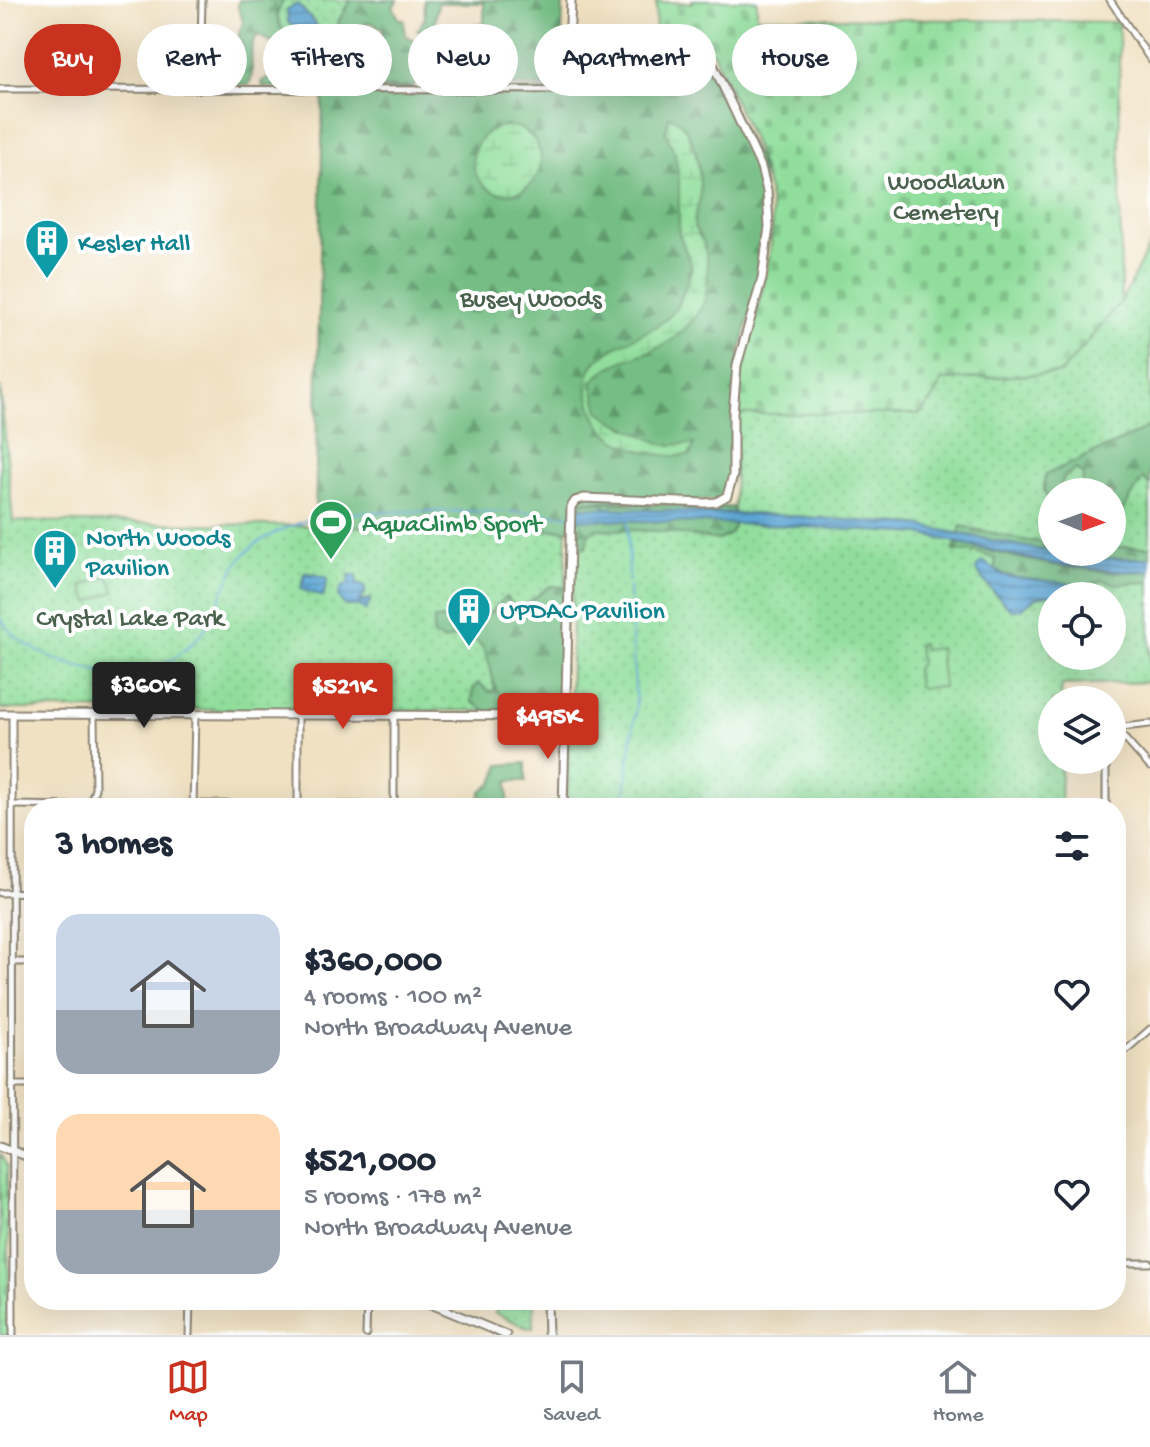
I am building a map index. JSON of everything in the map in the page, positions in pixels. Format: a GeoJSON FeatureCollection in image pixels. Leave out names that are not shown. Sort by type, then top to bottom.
{"type":"FeatureCollection","features":[{"type":"Feature","properties":{"kind":"street"},"geometry":{"type":"LineString","coordinates":[[201,24],[202,0]]}},
{"type":"Feature","properties":{"kind":"street"},"geometry":{"type":"LineString","coordinates":[[570,24],[571,0]]}},
{"type":"Feature","properties":{"kind":"street"},"geometry":{"type":"LineString","coordinates":[[1110,0],[1150,59]]}},
{"type":"Feature","properties":{"kind":"street"},"geometry":{"type":"LineString","coordinates":[[563,798],[569,530],[573,504],[584,498],[714,503],[727,496],[732,485],[737,365],[767,254],[769,227],[767,191],[761,167],[716,69]]}},
{"type":"Feature","properties":{"kind":"street"},"geometry":{"type":"LineString","coordinates":[[0,89],[137,90]]}},
{"type":"Feature","properties":{"kind":"street"},"geometry":{"type":"LineString","coordinates":[[247,90],[534,90]]}},
{"type":"Feature","properties":{"kind":"street"},"geometry":{"type":"LineString","coordinates":[[92,798],[95,789],[94,713]]}},
{"type":"Feature","properties":{"kind":"street"},"geometry":{"type":"LineString","coordinates":[[0,714],[565,716]]}},
{"type":"Feature","properties":{"kind":"street"},"geometry":{"type":"LineString","coordinates":[[12,714],[11,892],[15,962],[13,1335]]}},
{"type":"Feature","properties":{"kind":"street"},"geometry":{"type":"LineString","coordinates":[[194,798],[195,715]]}},
{"type":"Feature","properties":{"kind":"street"},"geometry":{"type":"LineString","coordinates":[[298,715],[298,798]]}},
{"type":"Feature","properties":{"kind":"street"},"geometry":{"type":"LineString","coordinates":[[394,715],[394,798]]}},
{"type":"Feature","properties":{"kind":"street"},"geometry":{"type":"LineString","coordinates":[[1126,727],[1150,724]]}},
{"type":"Feature","properties":{"kind":"street"},"geometry":{"type":"LineString","coordinates":[[1126,744],[1150,767]]}},
{"type":"Feature","properties":{"kind":"street"},"geometry":{"type":"LineString","coordinates":[[1106,774],[1106,798]]}},
{"type":"Feature","properties":{"kind":"street"},"geometry":{"type":"LineString","coordinates":[[13,805],[24,805]]}},
{"type":"Feature","properties":{"kind":"street"},"geometry":{"type":"LineString","coordinates":[[0,893],[24,892]]}},
{"type":"Feature","properties":{"kind":"street"},"geometry":{"type":"LineString","coordinates":[[15,962],[24,962]]}},
{"type":"Feature","properties":{"kind":"street"},"geometry":{"type":"LineString","coordinates":[[1126,1050],[1150,1029]]}},
{"type":"Feature","properties":{"kind":"street"},"geometry":{"type":"LineString","coordinates":[[12,1085],[24,1085]]}},
{"type":"Feature","properties":{"kind":"street"},"geometry":{"type":"LineString","coordinates":[[0,1146],[24,1155]]}},
{"type":"Feature","properties":{"kind":"street"},"geometry":{"type":"LineString","coordinates":[[1126,1263],[1150,1263]]}},
{"type":"Feature","properties":{"kind":"street"},"geometry":{"type":"LineString","coordinates":[[189,1335],[190,1310]]}},
{"type":"Feature","properties":{"kind":"street"},"geometry":{"type":"LineString","coordinates":[[366,1334],[367,1310]]}},
{"type":"Feature","properties":{"kind":"street"},"geometry":{"type":"LineString","coordinates":[[445,1310],[506,1335]]}},
{"type":"Feature","properties":{"kind":"street"},"geometry":{"type":"LineString","coordinates":[[547,1310],[548,1335]]}},
{"type":"Feature","properties":{"kind":"green space"},"geometry":{"type":"Polygon","coordinates":[[[239,0],[283,0],[277,15],[280,24],[263,24],[263,38],[257,35],[254,42],[249,85],[247,24],[242,24],[239,0]]]}},
{"type":"Feature","properties":{"kind":"green space"},"geometry":{"type":"Polygon","coordinates":[[[283,0],[351,0],[344,10],[341,24],[280,24],[277,15],[283,0]]]}},
{"type":"Feature","properties":{"kind":"green space"},"geometry":{"type":"Polygon","coordinates":[[[351,0],[398,0],[393,6],[399,19],[404,19],[405,35],[408,37],[408,88],[392,88],[392,24],[338,22],[351,0]]]}},
{"type":"Feature","properties":{"kind":"green space"},"geometry":{"type":"Polygon","coordinates":[[[424,0],[563,0],[562,24],[534,24],[534,87],[518,86],[518,24],[479,24],[484,23],[484,3],[438,3],[435,24],[421,24],[425,18],[424,0]]]}},
{"type":"Feature","properties":{"kind":"green space","name":"Woodlawn Cemetery"},"geometry":{"type":"Polygon","coordinates":[[[692,0],[757,0],[757,17],[1119,22],[1121,302],[1061,373],[942,380],[935,396],[920,414],[737,414],[741,374],[765,279],[772,231],[771,204],[765,178],[733,96],[857,96],[857,24],[732,24],[732,94],[716,59],[716,24],[656,24],[656,2],[692,3],[692,0]]]}},
{"type":"Feature","properties":{"kind":"green space","name":"Busey Woods"},"geometry":{"type":"Polygon","coordinates":[[[716,75],[761,167],[769,238],[737,365],[733,475],[722,500],[575,501],[569,530],[315,526],[323,96],[392,96],[392,90],[408,90],[408,96],[518,96],[518,90],[534,90],[534,96],[716,96],[716,75]]]}},
{"type":"Feature","properties":{"kind":"green space"},"geometry":{"type":"Polygon","coordinates":[[[669,116],[685,128],[695,150],[700,196],[694,226],[703,242],[707,259],[705,298],[698,313],[672,340],[618,363],[592,382],[599,411],[664,445],[694,444],[690,455],[681,456],[636,449],[608,434],[593,412],[588,378],[594,365],[605,354],[665,320],[676,308],[692,268],[679,233],[679,179],[675,154],[666,133],[669,116]]]}},
{"type":"Feature","properties":{"kind":"green space"},"geometry":{"type":"Polygon","coordinates":[[[500,126],[514,126],[526,131],[536,141],[541,160],[536,179],[526,189],[514,194],[500,194],[488,189],[478,179],[473,167],[473,153],[478,141],[488,131],[500,126]]]}},
{"type":"Feature","properties":{"kind":"green space"},"geometry":{"type":"Polygon","coordinates":[[[1150,244],[1150,682],[1038,686],[1038,774],[1061,774],[1060,798],[567,798],[575,509],[583,502],[734,507],[737,414],[920,414],[935,396],[942,380],[1061,373],[1121,302],[1150,244]]]}},
{"type":"Feature","properties":{"kind":"green space","name":"Crystal Lake Park"},"geometry":{"type":"Polygon","coordinates":[[[0,386],[13,521],[567,530],[562,702],[555,711],[0,709],[0,386]]]}},
{"type":"Feature","properties":{"kind":"green space"},"geometry":{"type":"Polygon","coordinates":[[[1150,425],[1150,485],[1143,478],[1126,505],[1126,478],[1083,478],[1076,469],[1064,478],[1045,478],[1045,475],[1150,425]]]}},
{"type":"Feature","properties":{"kind":"green space"},"geometry":{"type":"Polygon","coordinates":[[[583,502],[734,508],[734,527],[730,534],[719,540],[658,531],[597,529],[589,533],[586,547],[573,548],[575,509],[583,502]]]}},
{"type":"Feature","properties":{"kind":"green space"},"geometry":{"type":"Polygon","coordinates":[[[961,526],[1038,541],[1038,550],[959,534],[961,526]]]}},
{"type":"Feature","properties":{"kind":"green space"},"geometry":{"type":"Polygon","coordinates":[[[956,543],[1038,562],[1038,566],[1150,571],[1150,582],[1043,582],[1017,578],[995,570],[995,559],[976,552],[953,551],[956,543]]]}},
{"type":"Feature","properties":{"kind":"green space"},"geometry":{"type":"Polygon","coordinates":[[[1126,547],[1150,547],[1150,558],[1126,558],[1126,547]]]}},
{"type":"Feature","properties":{"kind":"green space"},"geometry":{"type":"Polygon","coordinates":[[[108,576],[115,591],[89,602],[82,586],[108,576]]]}},
{"type":"Feature","properties":{"kind":"green space"},"geometry":{"type":"Polygon","coordinates":[[[550,586],[565,587],[562,702],[555,711],[487,711],[472,702],[473,689],[479,683],[489,691],[495,690],[482,647],[468,637],[444,641],[433,636],[434,619],[486,616],[506,597],[519,610],[550,586]]]}},
{"type":"Feature","properties":{"kind":"green space"},"geometry":{"type":"Polygon","coordinates":[[[922,643],[923,650],[939,648],[943,687],[918,686],[918,644],[922,643]]]}},
{"type":"Feature","properties":{"kind":"green space"},"geometry":{"type":"Polygon","coordinates":[[[526,763],[526,781],[508,781],[508,798],[480,798],[481,791],[493,783],[500,765],[526,763]]]}},
{"type":"Feature","properties":{"kind":"green space"},"geometry":{"type":"Polygon","coordinates":[[[0,1154],[7,1166],[10,1335],[0,1335],[0,1154]]]}},
{"type":"Feature","properties":{"kind":"green space"},"geometry":{"type":"Polygon","coordinates":[[[496,1310],[534,1310],[533,1328],[525,1327],[495,1313],[496,1310]]]}},
{"type":"Feature","properties":{"kind":"water"},"geometry":{"type":"Polygon","coordinates":[[[298,4],[315,24],[288,23],[287,9],[298,4]]]}},
{"type":"Feature","properties":{"kind":"water"},"geometry":{"type":"Polygon","coordinates":[[[577,507],[778,515],[917,525],[1038,549],[1038,561],[920,534],[771,525],[575,519],[577,507]]]}},
{"type":"Feature","properties":{"kind":"water"},"geometry":{"type":"Polygon","coordinates":[[[1126,558],[1150,558],[1150,571],[1069,566],[1126,566],[1126,558]]]}},
{"type":"Feature","properties":{"kind":"water"},"geometry":{"type":"Polygon","coordinates":[[[983,561],[1011,577],[1057,582],[1038,582],[1038,598],[1014,610],[986,583],[976,568],[983,561]]]}},
{"type":"Feature","properties":{"kind":"water"},"geometry":{"type":"Polygon","coordinates":[[[305,572],[328,578],[323,597],[301,589],[305,572]]]}},
{"type":"Feature","properties":{"kind":"water"},"geometry":{"type":"Polygon","coordinates":[[[349,575],[357,575],[357,583],[365,587],[365,594],[359,602],[371,599],[366,611],[359,606],[345,606],[338,596],[341,588],[349,583],[349,575]]]}},
{"type":"Feature","properties":{"kind":"waterway"},"geometry":{"type":"LineString","coordinates":[[0,618],[25,644],[58,660],[135,676],[166,664],[198,637],[241,559],[261,540],[295,525],[313,519],[369,512],[483,511],[577,516]]}},
{"type":"Feature","properties":{"kind":"waterway"},"geometry":{"type":"LineString","coordinates":[[628,522],[629,581]]}},
{"type":"Feature","properties":{"kind":"waterway"},"geometry":{"type":"LineString","coordinates":[[624,798],[636,706],[629,587]]}},
{"type":"Feature","properties":{"kind":"place","name":"Kesler Hall"},"geometry":{"type":"Point","coordinates":[47,280]}},
{"type":"Feature","properties":{"kind":"place","name":"AquaClimb Sport"},"geometry":{"type":"Point","coordinates":[331,561]}},
{"type":"Feature","properties":{"kind":"place","name":"North Woods Pavilion"},"geometry":{"type":"Point","coordinates":[55,590]}},
{"type":"Feature","properties":{"kind":"place","name":"UPDAC Pavilion"},"geometry":{"type":"Point","coordinates":[469,648]}}]}
